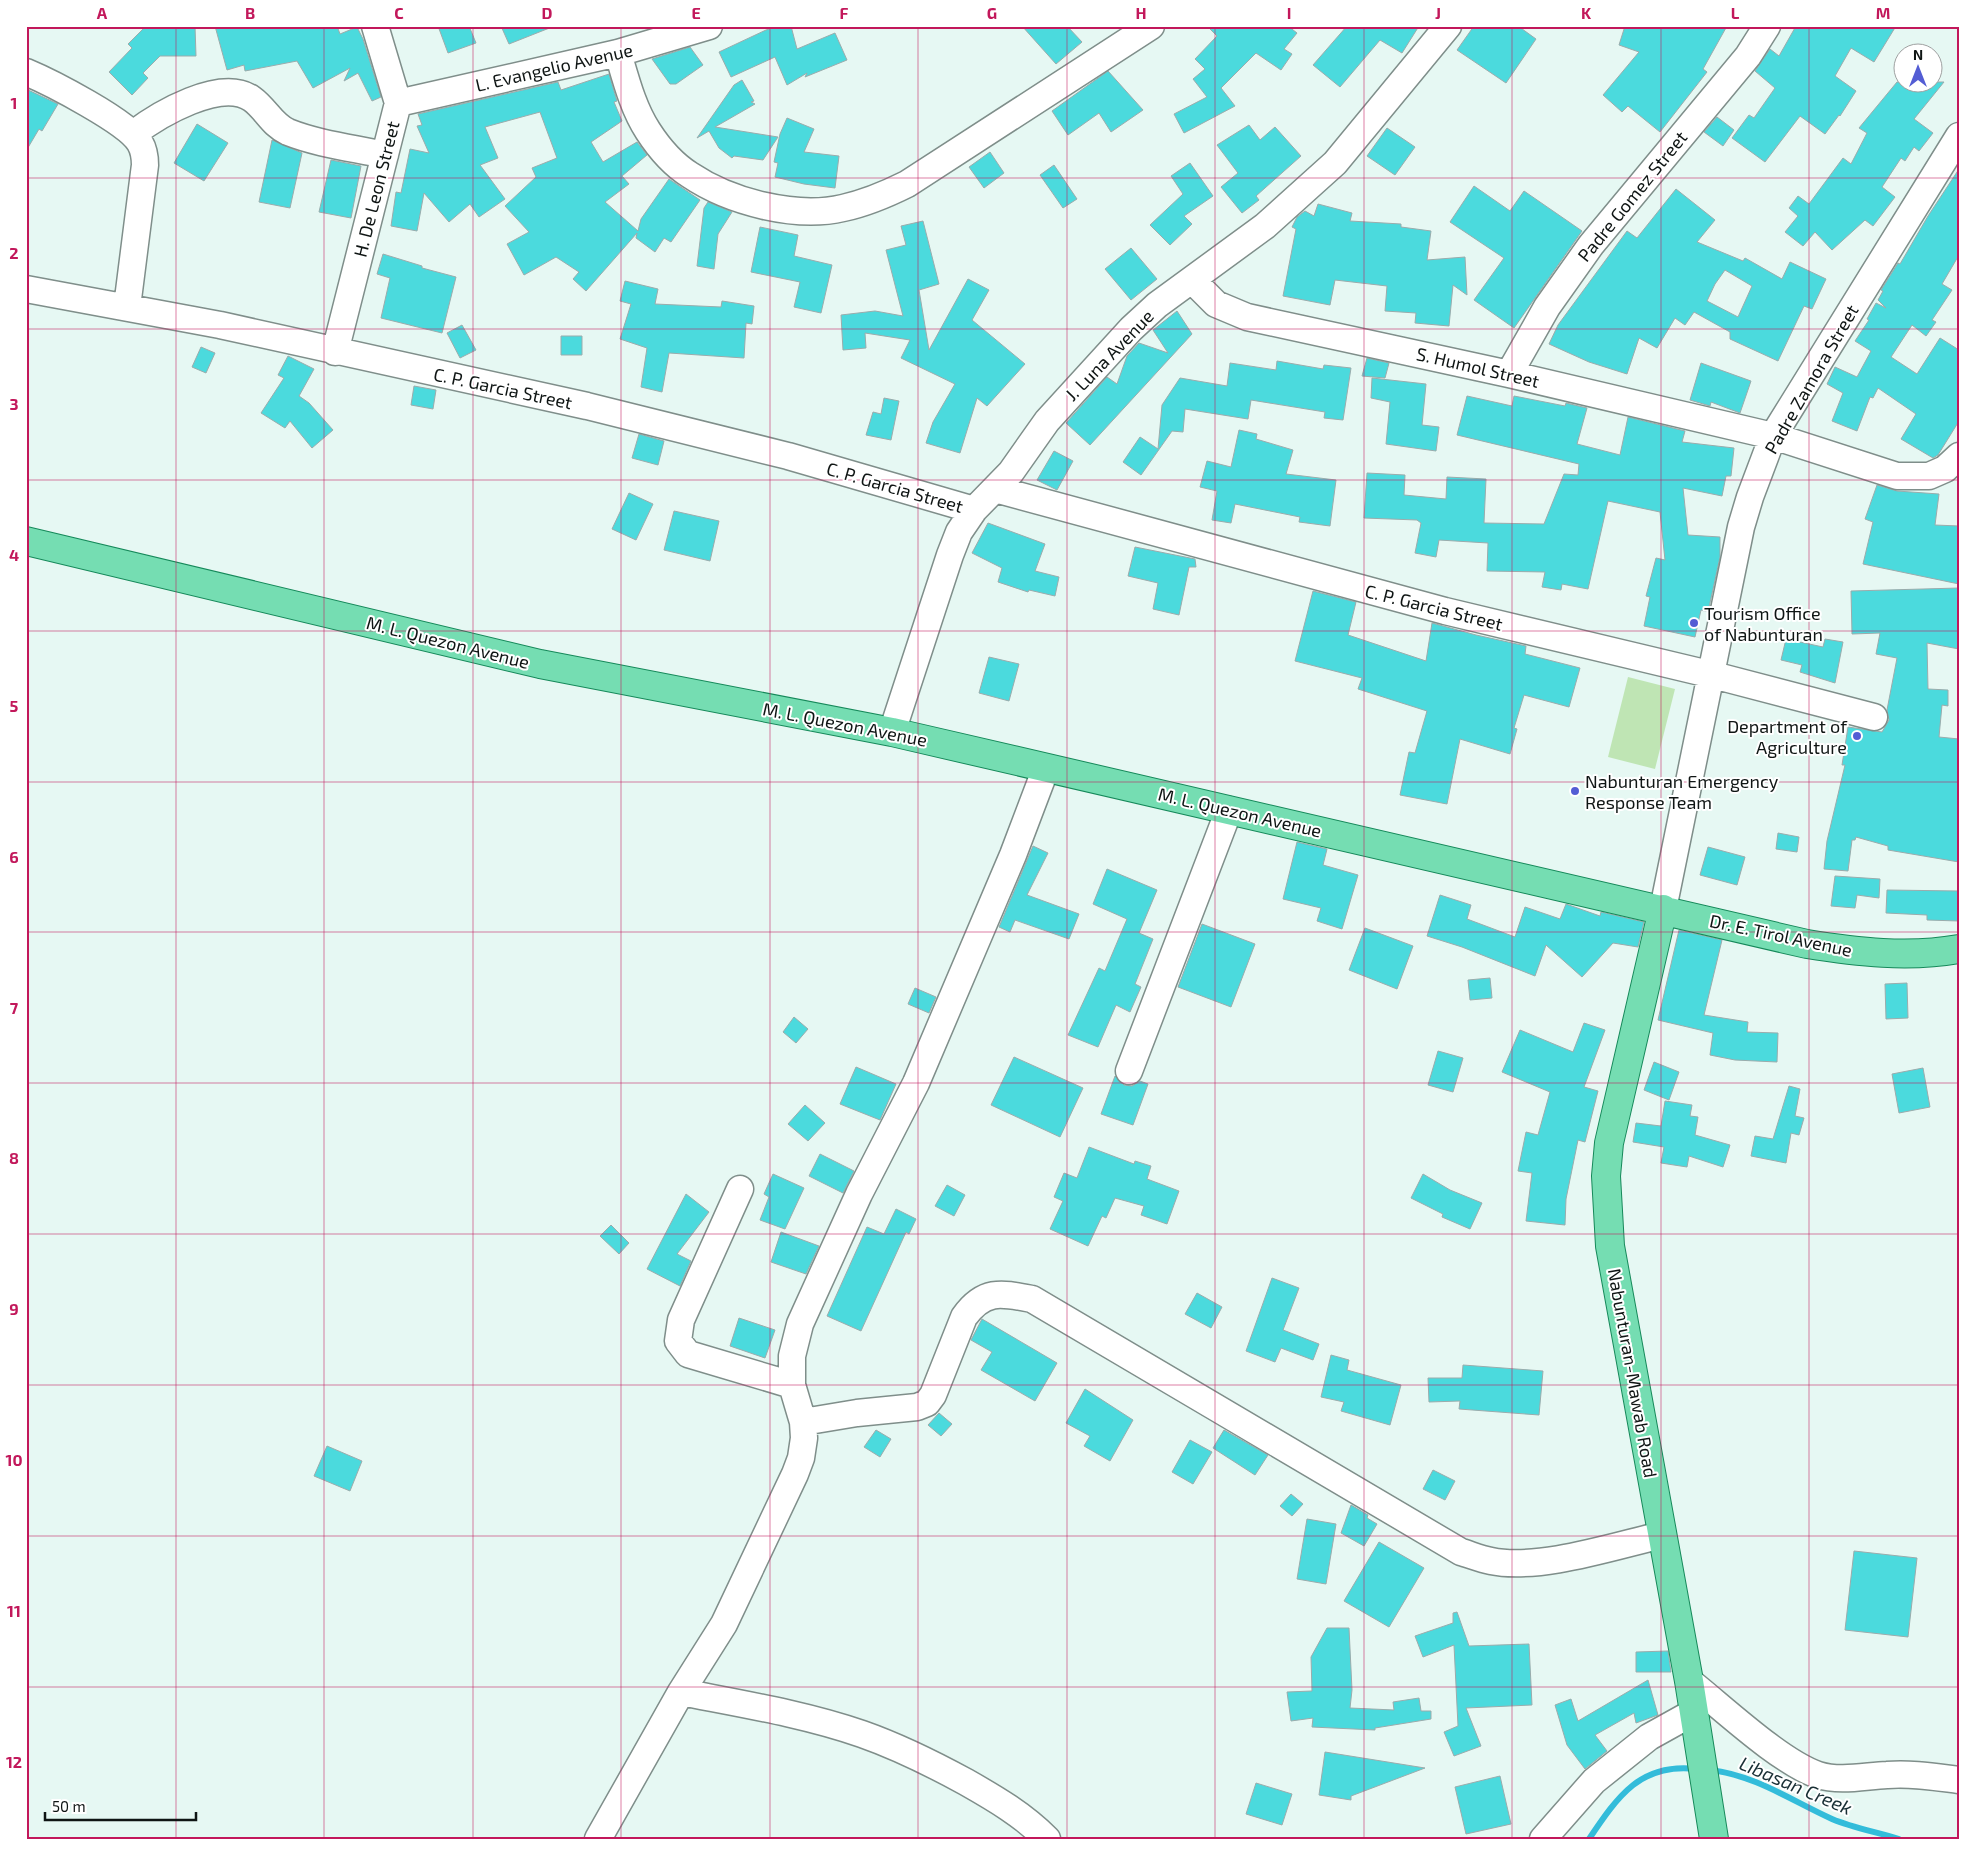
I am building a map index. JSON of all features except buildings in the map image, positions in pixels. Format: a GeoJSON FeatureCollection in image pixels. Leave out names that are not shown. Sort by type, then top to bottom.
{"type":"FeatureCollection","features":[{"type":"Feature","properties":{"kind":"main road","name":"M. L. Quezon Avenue"},"geometry":{"type":"LineString","coordinates":[[26,541],[540,664],[892,732],[1663,909]]}},
{"type":"Feature","properties":{"kind":"main road","name":"Dr. E. Tirol Avenue"},"geometry":{"type":"LineString","coordinates":[[1663,909],[1807,944],[1839,949],[1903,954],[1959,949]]}},
{"type":"Feature","properties":{"kind":"main road","name":"Nabunturan-Mawab Road"},"geometry":{"type":"LineString","coordinates":[[1663,909],[1615,1112],[1609,1143],[1606,1176],[1610,1246],[1689,1681],[1714,1839]]}},
{"type":"Feature","properties":{"kind":"street","name":"H. De Leon Street"},"geometry":{"type":"LineString","coordinates":[[335,352],[398,103],[375,26]]}},
{"type":"Feature","properties":{"kind":"street","name":"L. Evangelio Avenue"},"geometry":{"type":"LineString","coordinates":[[398,103],[618,53],[709,26]]}},
{"type":"Feature","properties":{"kind":"street"},"geometry":{"type":"LineString","coordinates":[[618,53],[632,99],[649,132],[669,158],[690,175],[742,199],[779,209],[809,212],[843,209],[878,198],[907,184],[1151,26]]}},
{"type":"Feature","properties":{"kind":"street","name":"J. Luna Avenue"},"geometry":{"type":"LineString","coordinates":[[892,732],[950,555],[959,532],[974,510],[995,490],[1068,398],[1131,329],[1158,305],[1265,226],[1335,163],[1448,26]]}},
{"type":"Feature","properties":{"kind":"street","name":"Padre Gomez Street"},"geometry":{"type":"LineString","coordinates":[[1509,374],[1547,307],[1590,245],[1748,56],[1767,26]]}},
{"type":"Feature","properties":{"kind":"street"},"geometry":{"type":"LineString","coordinates":[[26,72],[82,100],[133,134],[144,153],[145,165],[127,307]]}},
{"type":"Feature","properties":{"kind":"street"},"geometry":{"type":"LineString","coordinates":[[133,134],[155,117],[176,106],[205,97],[237,93],[252,99],[270,120],[287,131],[306,138],[385,155]]}},
{"type":"Feature","properties":{"kind":"street","name":"Padre Zamora Street"},"geometry":{"type":"LineString","coordinates":[[1663,909],[1713,675],[1741,527],[1750,496],[1774,436],[1959,136]]}},
{"type":"Feature","properties":{"kind":"street","name":"S. Humol Street"},"geometry":{"type":"LineString","coordinates":[[1193,281],[1216,304],[1247,317],[1509,374],[1774,436],[1908,478],[1929,476],[1945,469],[1959,456]]}},
{"type":"Feature","properties":{"kind":"street","name":"C. P. Garcia Street"},"geometry":{"type":"LineString","coordinates":[[26,289],[220,325],[335,352],[587,406],[788,456],[974,510]]}},
{"type":"Feature","properties":{"kind":"street","name":"C. P. Garcia Street"},"geometry":{"type":"LineString","coordinates":[[995,490],[1445,611],[1713,675],[1874,717]]}},
{"type":"Feature","properties":{"kind":"street"},"geometry":{"type":"LineString","coordinates":[[598,1839],[680,1692],[724,1624],[795,1474],[801,1458],[804,1438],[803,1422],[792,1385],[792,1356],[800,1324],[860,1194],[916,1083],[1002,882],[1046,768]]}},
{"type":"Feature","properties":{"kind":"street"},"geometry":{"type":"LineString","coordinates":[[1129,1071],[1229,810]]}},
{"type":"Feature","properties":{"kind":"street"},"geometry":{"type":"LineString","coordinates":[[740,1189],[681,1320],[678,1340],[688,1354],[792,1385]]}},
{"type":"Feature","properties":{"kind":"street"},"geometry":{"type":"LineString","coordinates":[[803,1422],[927,1403],[933,1395],[972,1305],[987,1296],[1004,1294],[1032,1299],[1097,1336],[1184,1391],[1462,1552],[1492,1561],[1515,1563],[1559,1559],[1662,1535]]}},
{"type":"Feature","properties":{"kind":"street"},"geometry":{"type":"LineString","coordinates":[[1689,1681],[1768,1745],[1799,1766],[1820,1775],[1846,1778],[1919,1775],[1959,1780]]}},
{"type":"Feature","properties":{"kind":"street"},"geometry":{"type":"LineString","coordinates":[[680,1692],[793,1714],[862,1734],[926,1760],[993,1797],[1027,1820],[1047,1839]]}},
{"type":"Feature","properties":{"kind":"street"},"geometry":{"type":"LineString","coordinates":[[1543,1839],[1594,1781],[1649,1737],[1694,1712]]}},
{"type":"Feature","properties":{"kind":"green space"},"geometry":{"type":"Polygon","coordinates":[[[1628,677],[1675,689],[1655,769],[1608,757],[1628,677]]]}},
{"type":"Feature","properties":{"kind":"waterway","name":"Libasan Creek"},"geometry":{"type":"LineString","coordinates":[[1589,1839],[1610,1809],[1633,1785],[1661,1771],[1677,1768],[1697,1769]]}},
{"type":"Feature","properties":{"kind":"waterway","name":"Libasan Creek"},"geometry":{"type":"LineString","coordinates":[[1710,1770],[1742,1777],[1832,1819],[1899,1839]]}},
{"type":"Feature","properties":{"kind":"place","name":"Tourism Office of Nabunturan"},"geometry":{"type":"Point","coordinates":[1694,623]}},
{"type":"Feature","properties":{"kind":"place","name":"Department of Agriculture"},"geometry":{"type":"Point","coordinates":[1857,736]}},
{"type":"Feature","properties":{"kind":"place","name":"Nabunturan Emergency Response Team"},"geometry":{"type":"Point","coordinates":[1575,791]}}]}
